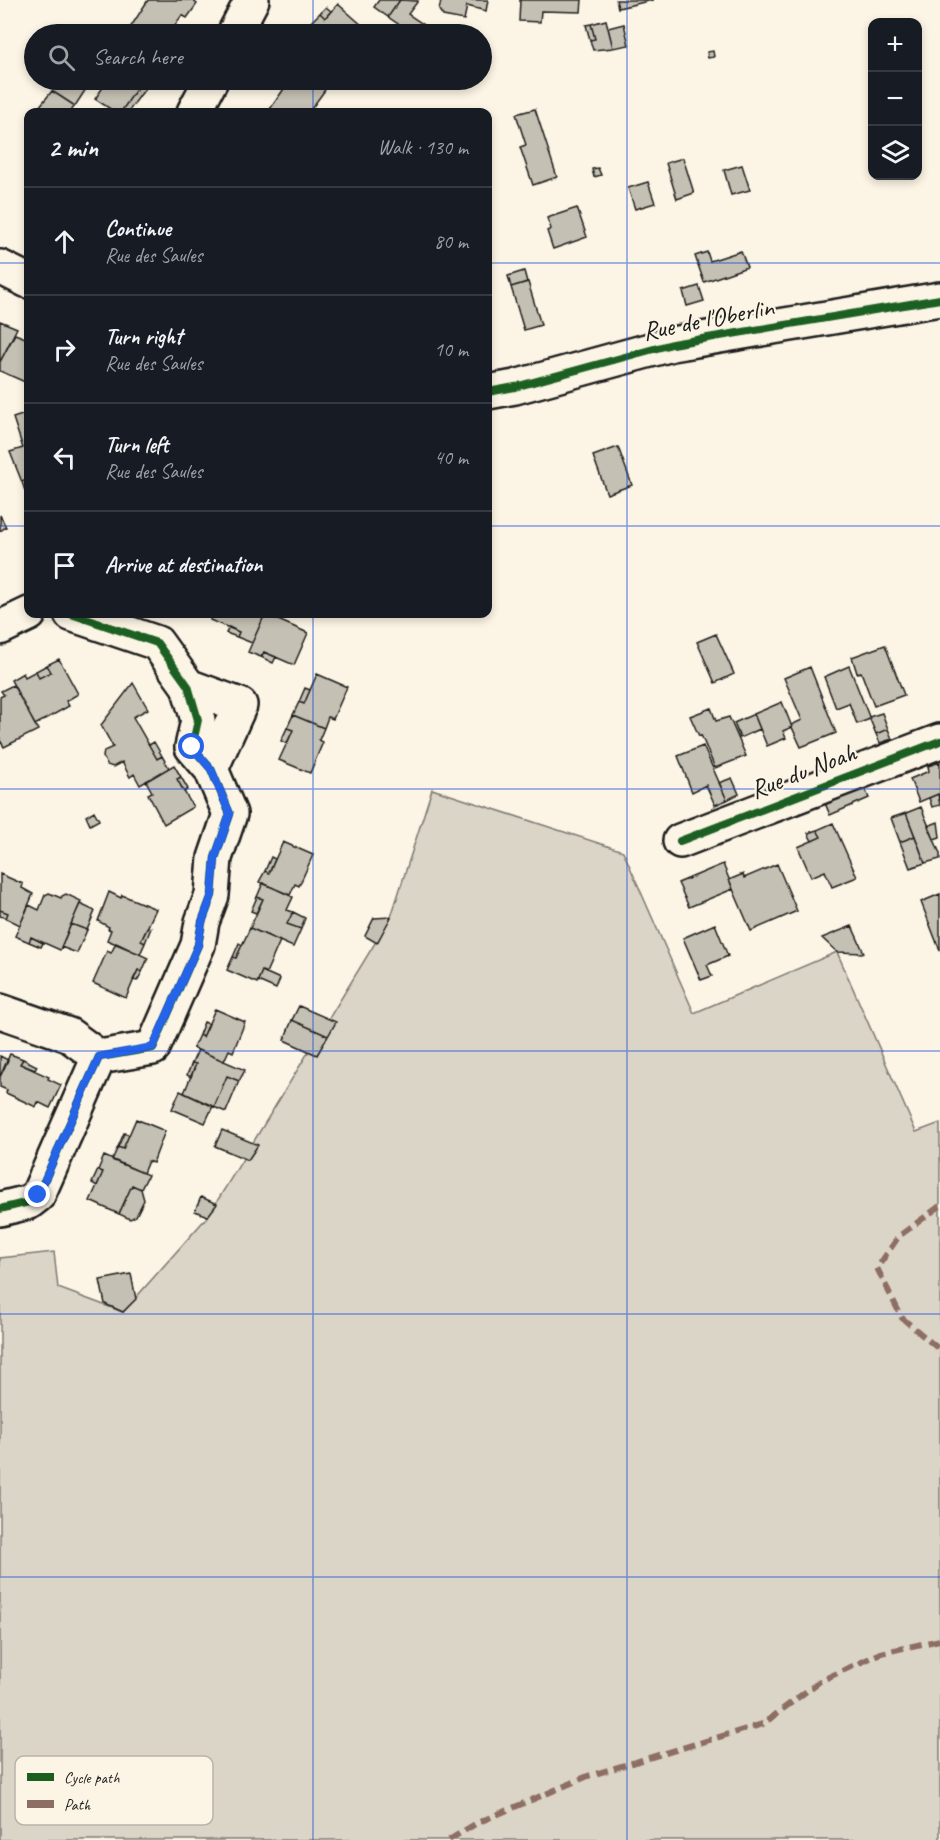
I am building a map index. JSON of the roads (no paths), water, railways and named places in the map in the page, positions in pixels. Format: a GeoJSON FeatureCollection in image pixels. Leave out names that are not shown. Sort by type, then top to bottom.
{"type":"FeatureCollection","features":[{"type":"Feature","properties":{"kind":"street"},"geometry":{"type":"LineString","coordinates":[[239,24],[252,0]]}},
{"type":"Feature","properties":{"kind":"street"},"geometry":{"type":"LineString","coordinates":[[196,108],[206,90]]}},
{"type":"Feature","properties":{"kind":"street"},"geometry":{"type":"LineString","coordinates":[[0,267],[24,279]]}},
{"type":"Feature","properties":{"kind":"street","name":"Rue de l'Oberlin"},"geometry":{"type":"LineString","coordinates":[[492,391],[672,344],[940,299]]}},
{"type":"Feature","properties":{"kind":"street"},"geometry":{"type":"LineString","coordinates":[[0,628],[24,616]]}},
{"type":"Feature","properties":{"kind":"street"},"geometry":{"type":"LineString","coordinates":[[0,1011],[69,1035],[99,1057],[153,1047],[198,945],[202,922],[212,895],[215,858],[230,814],[211,769],[192,747],[198,720],[188,686],[157,643],[122,622],[96,618]]}},
{"type":"Feature","properties":{"kind":"street"},"geometry":{"type":"LineString","coordinates":[[188,686],[240,705],[211,769]]}},
{"type":"Feature","properties":{"kind":"street","name":"Rue du Noah"},"geometry":{"type":"LineString","coordinates":[[681,841],[940,741]]}},
{"type":"Feature","properties":{"kind":"street"},"geometry":{"type":"LineString","coordinates":[[0,1209],[29,1202],[38,1195],[99,1057]]}}]}
